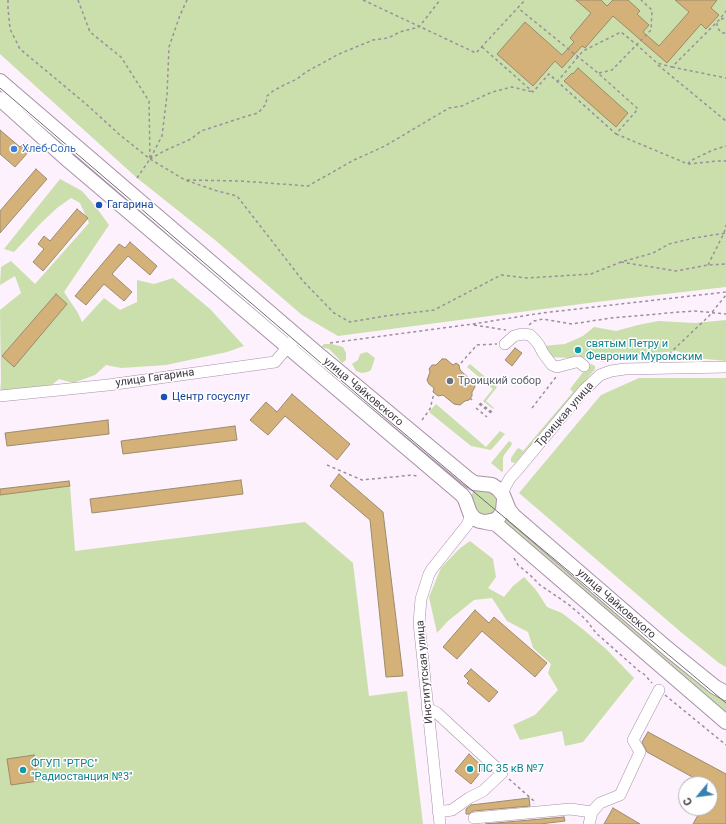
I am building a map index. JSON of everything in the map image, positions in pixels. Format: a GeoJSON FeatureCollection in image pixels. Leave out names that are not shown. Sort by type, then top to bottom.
{"type":"FeatureCollection","features":[{"type":"Feature","properties":{"kind":"main road","name":"улица Чайковского"},"geometry":{"type":"LineString","coordinates":[[0,80],[297,336],[467,478],[476,483],[494,486],[498,489],[509,510],[514,516],[668,649],[715,687],[726,693]]}},
{"type":"Feature","properties":{"kind":"main road","name":"улица Чайковского"},"geometry":{"type":"LineString","coordinates":[[0,99],[69,161],[288,348],[466,504]]}},
{"type":"Feature","properties":{"kind":"main road"},"geometry":{"type":"LineString","coordinates":[[488,485],[479,485],[473,489],[468,498],[466,504],[475,518],[480,521],[489,521],[499,517],[502,513],[504,499]]}},
{"type":"Feature","properties":{"kind":"main road"},"geometry":{"type":"LineString","coordinates":[[489,521],[496,524],[726,722]]}},
{"type":"Feature","properties":{"kind":"street"},"geometry":{"type":"LineString","coordinates":[[505,344],[514,336],[520,334],[530,335],[552,365],[557,367],[579,362],[584,366]]}},
{"type":"Feature","properties":{"kind":"street","name":"улица Гагарина"},"geometry":{"type":"LineString","coordinates":[[0,396],[108,385],[275,362],[297,336]]}},
{"type":"Feature","properties":{"kind":"street","name":"Троицкая улица"},"geometry":{"type":"LineString","coordinates":[[510,478],[584,390],[600,375],[611,371],[625,369],[726,367]]}},
{"type":"Feature","properties":{"kind":"street"},"geometry":{"type":"LineString","coordinates":[[488,485],[500,483],[510,478]]}},
{"type":"Feature","properties":{"kind":"street"},"geometry":{"type":"LineString","coordinates":[[504,499],[504,490],[510,478]]}},
{"type":"Feature","properties":{"kind":"street","name":"Институтская улица"},"geometry":{"type":"LineString","coordinates":[[440,824],[419,623],[421,599],[429,574],[464,530],[469,519],[466,504]]}},
{"type":"Feature","properties":{"kind":"street"},"geometry":{"type":"LineString","coordinates":[[464,530],[474,523],[489,521]]}},
{"type":"Feature","properties":{"kind":"street"},"geometry":{"type":"LineString","coordinates":[[589,824],[592,812],[600,803],[620,795],[640,752],[633,740],[659,690]]}},
{"type":"Feature","properties":{"kind":"street"},"geometry":{"type":"LineString","coordinates":[[427,708],[437,713],[502,773],[483,790],[452,810],[438,812]]}},
{"type":"Feature","properties":{"kind":"street"},"geometry":{"type":"LineString","coordinates":[[474,818],[570,809],[592,812]]}},
{"type":"Feature","properties":{"kind":"path"},"geometry":{"type":"LineString","coordinates":[[8,0],[10,29],[20,49],[150,159],[185,180],[237,196],[303,281],[334,313],[350,322],[434,310],[502,275],[527,278],[591,274],[621,262],[653,253],[669,244],[726,233]]}},
{"type":"Feature","properties":{"kind":"path"},"geometry":{"type":"LineString","coordinates":[[78,0],[90,32],[121,57],[149,101],[150,159]]}},
{"type":"Feature","properties":{"kind":"path"},"geometry":{"type":"LineString","coordinates":[[137,178],[150,159],[162,136],[167,95],[169,46],[187,0]]}},
{"type":"Feature","properties":{"kind":"path"},"geometry":{"type":"LineString","coordinates":[[363,0],[476,53],[525,0]]}},
{"type":"Feature","properties":{"kind":"path"},"geometry":{"type":"LineString","coordinates":[[150,159],[190,139],[201,131],[244,116],[258,113],[266,104],[267,96],[273,90],[297,79],[306,72],[339,54],[373,40],[388,38],[400,32],[419,27],[440,0]]}},
{"type":"Feature","properties":{"kind":"path"},"geometry":{"type":"LineString","coordinates":[[598,73],[612,70],[652,30],[652,10],[641,0]]}},
{"type":"Feature","properties":{"kind":"path"},"geometry":{"type":"LineString","coordinates":[[518,8],[578,56],[638,109],[616,134]]}},
{"type":"Feature","properties":{"kind":"path"},"geometry":{"type":"LineString","coordinates":[[672,68],[726,11]]}},
{"type":"Feature","properties":{"kind":"path"},"geometry":{"type":"LineString","coordinates":[[719,20],[726,18]]}},
{"type":"Feature","properties":{"kind":"path"},"geometry":{"type":"LineString","coordinates":[[719,20],[717,25],[718,29],[722,33],[726,33]]}},
{"type":"Feature","properties":{"kind":"path"},"geometry":{"type":"LineString","coordinates":[[557,82],[583,50],[621,32],[726,121]]}},
{"type":"Feature","properties":{"kind":"path"},"geometry":{"type":"LineString","coordinates":[[482,47],[533,92]]}},
{"type":"Feature","properties":{"kind":"path"},"geometry":{"type":"LineString","coordinates":[[657,63],[672,68],[726,78]]}},
{"type":"Feature","properties":{"kind":"path"},"geometry":{"type":"LineString","coordinates":[[533,92],[549,74],[616,134],[688,164],[726,161]]}},
{"type":"Feature","properties":{"kind":"path"},"geometry":{"type":"LineString","coordinates":[[185,180],[241,181],[308,186],[354,160],[385,146],[449,108],[462,106],[492,92],[512,87],[533,92]]}},
{"type":"Feature","properties":{"kind":"path"},"geometry":{"type":"LineString","coordinates":[[688,164],[690,161],[713,150],[726,146]]}},
{"type":"Feature","properties":{"kind":"path"},"geometry":{"type":"LineString","coordinates":[[708,265],[726,233],[726,225]]}},
{"type":"Feature","properties":{"kind":"path"},"geometry":{"type":"LineString","coordinates":[[621,262],[676,271],[708,265],[726,264]]}},
{"type":"Feature","properties":{"kind":"path"},"geometry":{"type":"LineString","coordinates":[[330,343],[473,324],[542,313],[726,292]]}},
{"type":"Feature","properties":{"kind":"path"},"geometry":{"type":"LineString","coordinates":[[653,358],[659,358],[669,354],[711,313],[726,295]]}},
{"type":"Feature","properties":{"kind":"path"},"geometry":{"type":"LineString","coordinates":[[473,324],[520,334],[534,321],[543,319],[572,324],[611,318],[695,311],[726,314]]}},
{"type":"Feature","properties":{"kind":"path"},"geometry":{"type":"LineString","coordinates":[[461,363],[477,345],[505,344]]}},
{"type":"Feature","properties":{"kind":"path"},"geometry":{"type":"LineString","coordinates":[[601,361],[629,359]]}},
{"type":"Feature","properties":{"kind":"path"},"geometry":{"type":"LineString","coordinates":[[532,408],[564,365]]}},
{"type":"Feature","properties":{"kind":"path"},"geometry":{"type":"LineString","coordinates":[[422,420],[430,409],[433,397],[436,394]]}},
{"type":"Feature","properties":{"kind":"path"},"geometry":{"type":"LineString","coordinates":[[480,403],[491,412]]}},
{"type":"Feature","properties":{"kind":"path"},"geometry":{"type":"LineString","coordinates":[[476,408],[487,417]]}},
{"type":"Feature","properties":{"kind":"path"},"geometry":{"type":"LineString","coordinates":[[327,465],[362,480],[412,475],[419,477]]}},
{"type":"Feature","properties":{"kind":"path"},"geometry":{"type":"LineString","coordinates":[[514,558],[540,586],[568,604],[587,621],[596,633],[645,675],[655,687],[726,745]]}},
{"type":"Feature","properties":{"kind":"path"},"geometry":{"type":"LineString","coordinates":[[502,773],[534,801],[535,812]]}},
{"type":"Feature","properties":{"kind":"green space"},"geometry":{"type":"Polygon","coordinates":[[[0,0],[726,0],[726,287],[596,302],[338,336],[302,315],[215,240],[137,178],[0,54],[0,0]]]}},
{"type":"Feature","properties":{"kind":"green space"},"geometry":{"type":"Polygon","coordinates":[[[60,179],[82,191],[109,225],[64,292],[78,313],[82,322],[104,298],[120,310],[137,302],[137,280],[154,284],[173,278],[210,309],[244,346],[227,352],[166,365],[121,368],[106,365],[95,375],[73,383],[59,379],[48,388],[28,392],[19,388],[0,395],[0,310],[21,293],[15,276],[0,285],[1,267],[11,261],[35,284],[89,223],[80,203],[71,198],[57,208],[42,222],[14,252],[4,249],[60,179]]]}},
{"type":"Feature","properties":{"kind":"green space"},"geometry":{"type":"Polygon","coordinates":[[[726,320],[726,361],[695,358],[677,351],[623,356],[573,358],[546,357],[543,346],[565,344],[583,336],[594,327],[616,331],[658,321],[695,323],[726,320]]]}},
{"type":"Feature","properties":{"kind":"green space"},"geometry":{"type":"Polygon","coordinates":[[[324,344],[332,344],[343,347],[346,353],[346,360],[342,363],[329,349],[321,347],[324,344]]]}},
{"type":"Feature","properties":{"kind":"green space"},"geometry":{"type":"Polygon","coordinates":[[[367,352],[375,358],[371,370],[362,373],[356,371],[352,364],[358,360],[360,354],[367,352]]]}},
{"type":"Feature","properties":{"kind":"green space"},"geometry":{"type":"Polygon","coordinates":[[[318,357],[470,485],[465,491],[314,362],[318,357]]]}},
{"type":"Feature","properties":{"kind":"green space"},"geometry":{"type":"Polygon","coordinates":[[[470,364],[497,387],[486,401],[494,408],[493,409],[483,401],[493,389],[467,367],[470,364]]]}},
{"type":"Feature","properties":{"kind":"green space"},"geometry":{"type":"Polygon","coordinates":[[[591,364],[595,366],[595,369],[515,463],[511,462],[511,458],[517,449],[519,448],[523,451],[573,392],[570,389],[591,364]]]}},
{"type":"Feature","properties":{"kind":"green space"},"geometry":{"type":"Polygon","coordinates":[[[639,378],[726,378],[726,667],[682,633],[519,493],[601,395],[639,378]]]}},
{"type":"Feature","properties":{"kind":"green space"},"geometry":{"type":"Polygon","coordinates":[[[436,404],[486,447],[500,431],[505,434],[491,450],[471,446],[429,412],[436,404]]]}},
{"type":"Feature","properties":{"kind":"green space"},"geometry":{"type":"Polygon","coordinates":[[[509,441],[512,443],[504,455],[502,472],[491,463],[509,441]]]}},
{"type":"Feature","properties":{"kind":"green space"},"geometry":{"type":"Polygon","coordinates":[[[70,486],[75,551],[305,522],[353,563],[369,696],[407,691],[423,824],[0,824],[0,495],[70,486]]]}},
{"type":"Feature","properties":{"kind":"green space"},"geometry":{"type":"Polygon","coordinates":[[[491,487],[502,507],[483,520],[478,518],[470,497],[477,489],[491,487]]]}},
{"type":"Feature","properties":{"kind":"green space"},"geometry":{"type":"Polygon","coordinates":[[[507,515],[726,698],[726,716],[501,521],[507,515]]]}},
{"type":"Feature","properties":{"kind":"green space"},"geometry":{"type":"Polygon","coordinates":[[[470,541],[493,559],[496,577],[488,588],[504,597],[513,586],[524,577],[536,590],[547,607],[562,613],[585,631],[606,649],[634,678],[583,742],[565,746],[562,731],[520,740],[513,725],[535,715],[558,690],[548,673],[551,664],[533,648],[528,632],[507,621],[492,598],[474,600],[448,621],[437,633],[429,597],[441,568],[459,549],[470,541]]]}},
{"type":"Feature","properties":{"kind":"building"},"geometry":{"type":"Polygon","coordinates":[[[576,0],[601,0],[607,6],[613,0],[628,0],[640,11],[637,14],[649,25],[643,32],[659,46],[689,12],[675,0],[717,0],[711,8],[719,15],[706,29],[701,24],[667,63],[613,16],[585,48],[582,46],[562,68],[555,61],[533,86],[497,54],[525,22],[562,55],[574,42],[570,38],[591,13],[576,0]]]}},
{"type":"Feature","properties":{"kind":"building"},"geometry":{"type":"Polygon","coordinates":[[[578,68],[628,113],[616,127],[564,81],[578,68]]]}},
{"type":"Feature","properties":{"kind":"building"},"geometry":{"type":"Polygon","coordinates":[[[0,130],[20,147],[24,143],[31,149],[15,167],[0,154],[0,130]]]}},
{"type":"Feature","properties":{"kind":"building"},"geometry":{"type":"Polygon","coordinates":[[[36,169],[47,179],[0,233],[0,211],[36,169]]]}},
{"type":"Feature","properties":{"kind":"building"},"geometry":{"type":"Polygon","coordinates":[[[77,209],[88,218],[43,271],[33,262],[44,249],[38,244],[44,236],[50,241],[77,209]]]}},
{"type":"Feature","properties":{"kind":"building"},"geometry":{"type":"Polygon","coordinates":[[[130,242],[157,266],[150,275],[128,256],[112,274],[132,292],[124,301],[104,284],[86,305],[75,296],[119,244],[125,248],[130,242]]]}},
{"type":"Feature","properties":{"kind":"building"},"geometry":{"type":"Polygon","coordinates":[[[56,294],[67,304],[14,367],[2,356],[56,294]]]}},
{"type":"Feature","properties":{"kind":"building"},"geometry":{"type":"Polygon","coordinates":[[[515,348],[522,353],[512,366],[505,360],[515,348]]]}},
{"type":"Feature","properties":{"kind":"building"},"geometry":{"type":"Polygon","coordinates":[[[442,359],[446,359],[453,365],[456,363],[459,365],[460,370],[474,383],[475,387],[472,392],[472,396],[469,400],[460,405],[454,404],[443,395],[438,396],[433,392],[434,388],[427,380],[430,372],[429,369],[432,365],[436,365],[442,359]]]}},
{"type":"Feature","properties":{"kind":"building"},"geometry":{"type":"Polygon","coordinates":[[[292,394],[350,444],[337,460],[285,416],[268,435],[250,420],[266,402],[277,412],[292,394]]]}},
{"type":"Feature","properties":{"kind":"building"},"geometry":{"type":"Polygon","coordinates":[[[108,420],[109,434],[7,446],[5,433],[108,420]]]}},
{"type":"Feature","properties":{"kind":"building"},"geometry":{"type":"Polygon","coordinates":[[[235,426],[237,440],[123,454],[121,441],[235,426]]]}},
{"type":"Feature","properties":{"kind":"building"},"geometry":{"type":"Polygon","coordinates":[[[339,474],[383,512],[403,676],[386,677],[370,520],[330,486],[339,474]]]}},
{"type":"Feature","properties":{"kind":"building"},"geometry":{"type":"Polygon","coordinates":[[[241,480],[243,494],[92,513],[90,499],[241,480]]]}},
{"type":"Feature","properties":{"kind":"building"},"geometry":{"type":"Polygon","coordinates":[[[69,481],[70,486],[0,495],[0,489],[69,481]]]}},
{"type":"Feature","properties":{"kind":"building"},"geometry":{"type":"Polygon","coordinates":[[[475,610],[489,623],[494,617],[547,663],[535,677],[482,631],[457,659],[443,647],[475,610]]]}},
{"type":"Feature","properties":{"kind":"building"},"geometry":{"type":"Polygon","coordinates":[[[471,669],[498,692],[489,702],[467,683],[469,681],[464,676],[471,669]]]}},
{"type":"Feature","properties":{"kind":"building"},"geometry":{"type":"Polygon","coordinates":[[[648,732],[726,774],[726,824],[693,824],[698,816],[718,816],[718,776],[690,776],[647,752],[642,742],[648,732]]]}},
{"type":"Feature","properties":{"kind":"building","name":"ПС 35 кВ №7"},"geometry":{"type":"Polygon","coordinates":[[[469,754],[484,768],[471,784],[455,771],[469,754]]]}},
{"type":"Feature","properties":{"kind":"building","name":"ФГУП \"РТРС\" \"Радиостанция №3\""},"geometry":{"type":"Polygon","coordinates":[[[34,755],[38,781],[11,785],[7,759],[34,755]]]}},
{"type":"Feature","properties":{"kind":"building"},"geometry":{"type":"Polygon","coordinates":[[[529,798],[530,806],[473,811],[466,814],[466,809],[471,805],[529,798]]]}},
{"type":"Feature","properties":{"kind":"building"},"geometry":{"type":"Polygon","coordinates":[[[613,808],[640,824],[604,824],[613,808]]]}},
{"type":"Feature","properties":{"kind":"building"},"geometry":{"type":"Polygon","coordinates":[[[564,817],[565,821],[540,824],[485,824],[564,817]]]}},
{"type":"Feature","properties":{"kind":"tram line"},"geometry":{"type":"LineString","coordinates":[[0,88],[363,399],[726,703]]}},
{"type":"Feature","properties":{"kind":"place","name":"Хлеб-Соль"},"geometry":{"type":"Point","coordinates":[14,149]}},
{"type":"Feature","properties":{"kind":"place","name":"Гагарина"},"geometry":{"type":"Point","coordinates":[99,205]}},
{"type":"Feature","properties":{"kind":"place","name":"святым Петру и Февронии Муромским"},"geometry":{"type":"Point","coordinates":[578,350]}},
{"type":"Feature","properties":{"kind":"place","name":"Троицкий собор"},"geometry":{"type":"Point","coordinates":[450,381]}},
{"type":"Feature","properties":{"kind":"place","name":"Центр госуслуг"},"geometry":{"type":"Point","coordinates":[164,397]}},
{"type":"Feature","properties":{"kind":"place","name":"ПС 35 кВ №7"},"geometry":{"type":"Point","coordinates":[470,769]}},
{"type":"Feature","properties":{"kind":"place","name":"ФГУП \"РТРС\" \"Радиостанция №3\""},"geometry":{"type":"Point","coordinates":[23,770]}}]}
